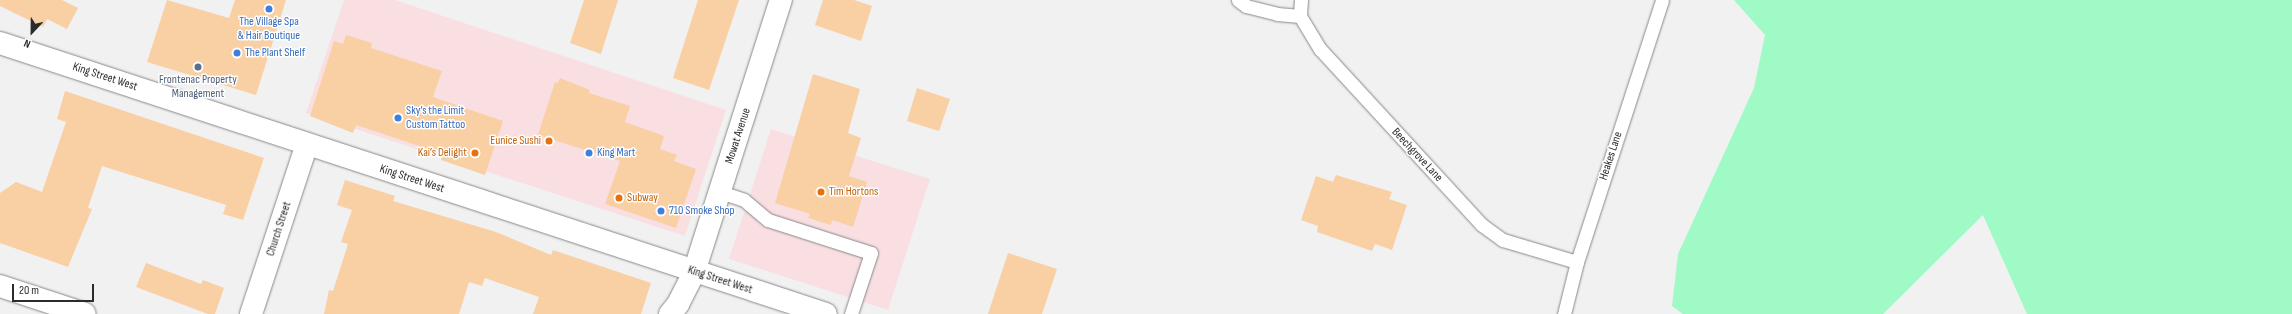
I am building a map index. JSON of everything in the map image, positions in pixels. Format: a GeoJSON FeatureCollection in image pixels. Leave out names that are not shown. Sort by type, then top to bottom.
{"type":"FeatureCollection","features":[{"type":"Feature","properties":{"kind":"main road","name":"Mowat Avenue"},"geometry":{"type":"LineString","coordinates":[[670,314],[678,304],[694,272],[781,0]]}},
{"type":"Feature","properties":{"kind":"main road","name":"King Street West"},"geometry":{"type":"LineString","coordinates":[[0,42],[821,314]]}},
{"type":"Feature","properties":{"kind":"main road","name":"Church Street"},"geometry":{"type":"LineString","coordinates":[[251,314],[307,144]]}},
{"type":"Feature","properties":{"kind":"main road"},"geometry":{"type":"LineString","coordinates":[[0,286],[85,314]]}},
{"type":"Feature","properties":{"kind":"lane"},"geometry":{"type":"LineString","coordinates":[[1238,0],[1246,6],[1277,14],[1300,16],[1301,0]]}},
{"type":"Feature","properties":{"kind":"lane","name":"Heakes Lane"},"geometry":{"type":"LineString","coordinates":[[1564,314],[1577,262],[1662,0]]}},
{"type":"Feature","properties":{"kind":"lane","name":"Beechgrove Lane"},"geometry":{"type":"LineString","coordinates":[[1300,16],[1320,49],[1482,225],[1503,240],[1577,262]]}},
{"type":"Feature","properties":{"kind":"lane"},"geometry":{"type":"LineString","coordinates":[[720,192],[744,200],[768,220],[871,253],[851,314]]}},
{"type":"Feature","properties":{"kind":"shaded area"},"geometry":{"type":"Polygon","coordinates":[[[344,0],[395,0],[726,110],[685,236],[306,113],[344,0]]]}},
{"type":"Feature","properties":{"kind":"shaded area"},"geometry":{"type":"Polygon","coordinates":[[[771,129],[930,179],[888,310],[729,259],[771,129]]]}},
{"type":"Feature","properties":{"kind":"green space"},"geometry":{"type":"Polygon","coordinates":[[[1734,0],[2292,0],[2292,314],[2027,314],[1983,215],[1883,314],[1683,314],[1672,306],[1678,254],[1754,88],[1765,35],[1734,0]]]}},
{"type":"Feature","properties":{"kind":"building"},"geometry":{"type":"Polygon","coordinates":[[[0,0],[62,0],[78,8],[67,29],[47,19],[43,27],[0,6],[0,0]]]}},
{"type":"Feature","properties":{"kind":"building"},"geometry":{"type":"Polygon","coordinates":[[[167,0],[229,18],[235,0],[286,0],[256,95],[147,62],[167,0]]]}},
{"type":"Feature","properties":{"kind":"building"},"geometry":{"type":"Polygon","coordinates":[[[584,0],[618,0],[601,54],[570,43],[584,0]]]}},
{"type":"Feature","properties":{"kind":"building"},"geometry":{"type":"Polygon","coordinates":[[[698,0],[739,0],[709,90],[673,78],[698,0]]]}},
{"type":"Feature","properties":{"kind":"building"},"geometry":{"type":"Polygon","coordinates":[[[823,0],[854,0],[872,6],[861,41],[815,25],[823,0]]]}},
{"type":"Feature","properties":{"kind":"building"},"geometry":{"type":"Polygon","coordinates":[[[346,35],[372,43],[371,48],[442,71],[433,97],[503,121],[485,175],[441,160],[443,154],[356,125],[353,133],[310,116],[334,41],[343,44],[346,35]]]}},
{"type":"Feature","properties":{"kind":"building"},"geometry":{"type":"Polygon","coordinates":[[[813,74],[860,89],[848,133],[861,138],[849,176],[867,182],[853,227],[832,220],[831,225],[808,218],[810,214],[775,203],[813,74]]]}},
{"type":"Feature","properties":{"kind":"building"},"geometry":{"type":"Polygon","coordinates":[[[560,78],[590,90],[589,93],[630,106],[625,122],[664,136],[660,149],[677,155],[674,161],[696,169],[676,228],[605,204],[620,161],[538,135],[555,82],[558,83],[560,78]]]}},
{"type":"Feature","properties":{"kind":"building"},"geometry":{"type":"Polygon","coordinates":[[[917,88],[950,99],[939,131],[907,121],[917,88]]]}},
{"type":"Feature","properties":{"kind":"building"},"geometry":{"type":"Polygon","coordinates":[[[65,91],[264,158],[243,220],[223,214],[226,205],[102,166],[88,208],[92,209],[68,267],[0,243],[0,193],[16,182],[42,192],[66,122],[57,119],[65,91]]]}},
{"type":"Feature","properties":{"kind":"building"},"geometry":{"type":"Polygon","coordinates":[[[1336,175],[1392,192],[1389,199],[1407,205],[1392,250],[1375,244],[1372,251],[1317,232],[1318,226],[1301,220],[1316,176],[1333,182],[1336,175]]]}},
{"type":"Feature","properties":{"kind":"building"},"geometry":{"type":"Polygon","coordinates":[[[345,180],[395,196],[393,201],[496,232],[551,255],[553,250],[651,283],[641,314],[533,314],[539,297],[485,278],[482,286],[469,282],[459,314],[324,314],[329,290],[333,291],[348,244],[341,242],[352,210],[337,205],[345,180]]]}},
{"type":"Feature","properties":{"kind":"building"},"geometry":{"type":"Polygon","coordinates":[[[1008,253],[1057,269],[1042,314],[988,314],[1008,253]]]}},
{"type":"Feature","properties":{"kind":"building"},"geometry":{"type":"Polygon","coordinates":[[[146,263],[201,284],[203,280],[224,288],[215,314],[208,314],[136,287],[146,263]]]}},
{"type":"Feature","properties":{"kind":"place","name":"The Village Spa & Hair Boutique"},"geometry":{"type":"Point","coordinates":[269,9]}},
{"type":"Feature","properties":{"kind":"place","name":"The Plant Shelf"},"geometry":{"type":"Point","coordinates":[237,53]}},
{"type":"Feature","properties":{"kind":"place","name":"Frontenac Property Management"},"geometry":{"type":"Point","coordinates":[198,67]}},
{"type":"Feature","properties":{"kind":"place","name":"Sky’s the Limit Custom Tattoo"},"geometry":{"type":"Point","coordinates":[398,118]}},
{"type":"Feature","properties":{"kind":"place","name":"Eunice Sushi"},"geometry":{"type":"Point","coordinates":[549,141]}},
{"type":"Feature","properties":{"kind":"place","name":"Kai’s Delight"},"geometry":{"type":"Point","coordinates":[475,153]}},
{"type":"Feature","properties":{"kind":"place","name":"King Mart"},"geometry":{"type":"Point","coordinates":[589,153]}},
{"type":"Feature","properties":{"kind":"place","name":"Tim Hortons"},"geometry":{"type":"Point","coordinates":[821,192]}},
{"type":"Feature","properties":{"kind":"place","name":"Subway"},"geometry":{"type":"Point","coordinates":[619,198]}},
{"type":"Feature","properties":{"kind":"place","name":"710 Smoke Shop"},"geometry":{"type":"Point","coordinates":[661,211]}}]}
